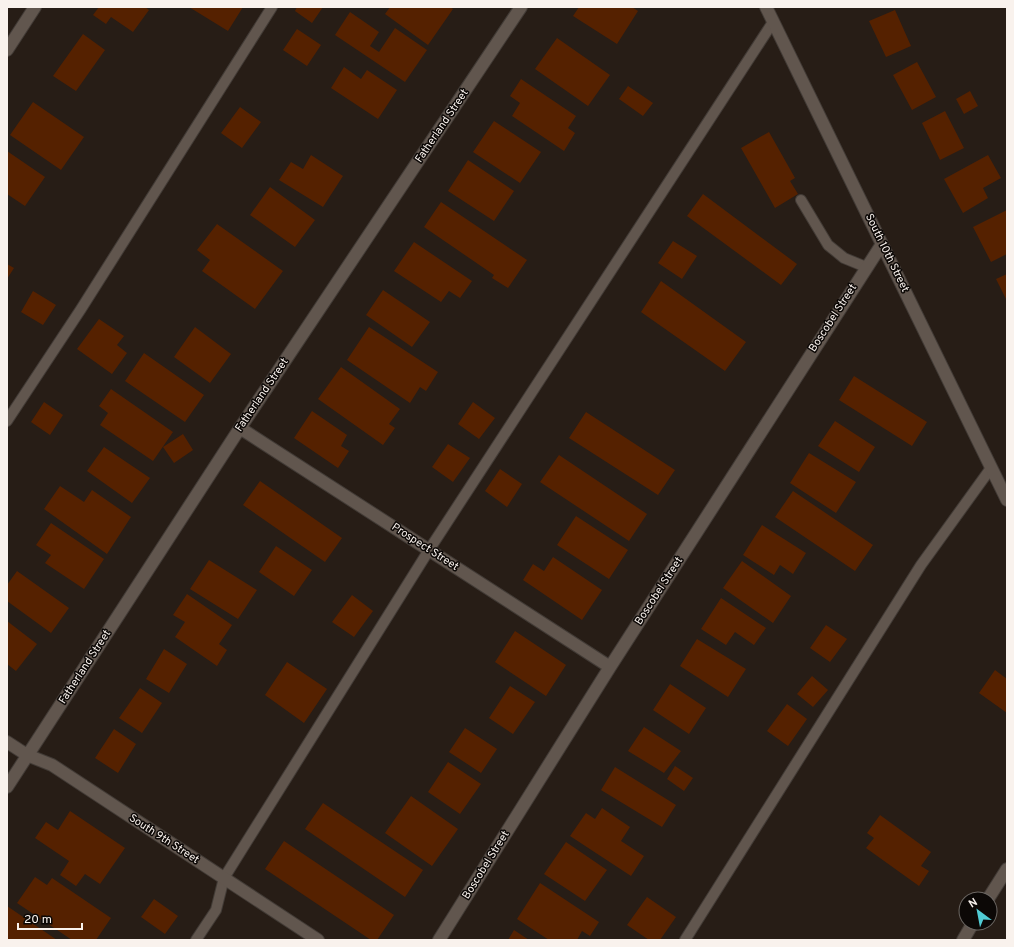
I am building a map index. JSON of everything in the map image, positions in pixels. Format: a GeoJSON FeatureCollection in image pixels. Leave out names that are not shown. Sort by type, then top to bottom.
{"type":"FeatureCollection","features":[{"type":"Feature","properties":{"kind":"street"},"geometry":{"type":"LineString","coordinates":[[7,50],[35,7]]}},
{"type":"Feature","properties":{"kind":"street","name":"Fatherland Street"},"geometry":{"type":"LineString","coordinates":[[7,787],[240,428],[521,7]]}},
{"type":"Feature","properties":{"kind":"street","name":"South 10th Street"},"geometry":{"type":"LineString","coordinates":[[766,7],[1007,500]]}},
{"type":"Feature","properties":{"kind":"street","name":"Boscobel Street"},"geometry":{"type":"LineString","coordinates":[[439,940],[610,667],[882,244]]}},
{"type":"Feature","properties":{"kind":"street","name":"Prospect Street"},"geometry":{"type":"LineString","coordinates":[[240,428],[610,667]]}},
{"type":"Feature","properties":{"kind":"street","name":"South 9th Street"},"geometry":{"type":"LineString","coordinates":[[7,742],[28,755],[52,765],[318,940]]}},
{"type":"Feature","properties":{"kind":"street"},"geometry":{"type":"LineString","coordinates":[[993,891],[1007,869]]}},
{"type":"Feature","properties":{"kind":"street"},"geometry":{"type":"LineString","coordinates":[[963,940],[968,931]]}},
{"type":"Feature","properties":{"kind":"lane"},"geometry":{"type":"LineString","coordinates":[[7,421],[81,309],[272,7]]}},
{"type":"Feature","properties":{"kind":"lane"},"geometry":{"type":"LineString","coordinates":[[196,940],[216,910],[224,878],[429,550],[773,22]]}},
{"type":"Feature","properties":{"kind":"lane"},"geometry":{"type":"LineString","coordinates":[[801,200],[828,245],[844,258],[866,267]]}},
{"type":"Feature","properties":{"kind":"lane"},"geometry":{"type":"LineString","coordinates":[[685,940],[921,565],[991,468]]}},
{"type":"Feature","properties":{"kind":"building"},"geometry":{"type":"Polygon","coordinates":[[[99,7],[145,7],[149,10],[133,32],[111,17],[106,24],[93,15],[99,7]]]}},
{"type":"Feature","properties":{"kind":"building"},"geometry":{"type":"Polygon","coordinates":[[[189,7],[243,7],[228,31],[189,7]]]}},
{"type":"Feature","properties":{"kind":"building"},"geometry":{"type":"Polygon","coordinates":[[[297,7],[323,7],[312,23],[295,11],[297,7]]]}},
{"type":"Feature","properties":{"kind":"building"},"geometry":{"type":"Polygon","coordinates":[[[390,7],[450,7],[453,9],[428,45],[385,14],[390,7]]]}},
{"type":"Feature","properties":{"kind":"building"},"geometry":{"type":"Polygon","coordinates":[[[579,7],[632,7],[638,11],[617,44],[573,16],[579,7]]]}},
{"type":"Feature","properties":{"kind":"building"},"geometry":{"type":"Polygon","coordinates":[[[895,10],[911,46],[886,57],[869,21],[895,10]]]}},
{"type":"Feature","properties":{"kind":"building"},"geometry":{"type":"Polygon","coordinates":[[[350,12],[379,32],[370,46],[379,52],[395,28],[427,50],[405,82],[335,35],[350,12]]]}},
{"type":"Feature","properties":{"kind":"building"},"geometry":{"type":"Polygon","coordinates":[[[297,29],[321,45],[307,66],[283,50],[297,29]]]}},
{"type":"Feature","properties":{"kind":"building"},"geometry":{"type":"Polygon","coordinates":[[[83,34],[105,50],[76,91],[53,76],[83,34]]]}},
{"type":"Feature","properties":{"kind":"building"},"geometry":{"type":"Polygon","coordinates":[[[557,38],[610,75],[588,106],[535,69],[557,38]]]}},
{"type":"Feature","properties":{"kind":"building"},"geometry":{"type":"Polygon","coordinates":[[[917,62],[936,97],[912,110],[893,75],[917,62]]]}},
{"type":"Feature","properties":{"kind":"building"},"geometry":{"type":"Polygon","coordinates":[[[344,67],[361,79],[367,70],[397,90],[378,119],[331,88],[344,67]]]}},
{"type":"Feature","properties":{"kind":"building"},"geometry":{"type":"Polygon","coordinates":[[[521,79],[576,116],[568,128],[575,133],[564,151],[512,116],[520,103],[510,96],[521,79]]]}},
{"type":"Feature","properties":{"kind":"building"},"geometry":{"type":"Polygon","coordinates":[[[628,86],[653,103],[643,116],[619,99],[628,86]]]}},
{"type":"Feature","properties":{"kind":"building"},"geometry":{"type":"Polygon","coordinates":[[[970,91],[978,106],[964,114],[956,99],[970,91]]]}},
{"type":"Feature","properties":{"kind":"building"},"geometry":{"type":"Polygon","coordinates":[[[33,102],[84,137],[61,170],[10,135],[33,102]]]}},
{"type":"Feature","properties":{"kind":"building"},"geometry":{"type":"Polygon","coordinates":[[[240,107],[261,122],[242,148],[221,133],[240,107]]]}},
{"type":"Feature","properties":{"kind":"building"},"geometry":{"type":"Polygon","coordinates":[[[945,111],[964,148],[940,160],[922,123],[945,111]]]}},
{"type":"Feature","properties":{"kind":"building"},"geometry":{"type":"Polygon","coordinates":[[[494,121],[541,152],[520,183],[473,152],[494,121]]]}},
{"type":"Feature","properties":{"kind":"building"},"geometry":{"type":"Polygon","coordinates":[[[769,132],[795,178],[790,181],[798,194],[775,208],[741,148],[769,132]]]}},
{"type":"Feature","properties":{"kind":"building"},"geometry":{"type":"Polygon","coordinates":[[[7,151],[45,177],[25,206],[7,194],[7,151]]]}},
{"type":"Feature","properties":{"kind":"building"},"geometry":{"type":"Polygon","coordinates":[[[311,155],[343,176],[323,207],[279,180],[291,162],[303,169],[311,155]]]}},
{"type":"Feature","properties":{"kind":"building"},"geometry":{"type":"Polygon","coordinates":[[[988,155],[1001,178],[983,188],[988,198],[963,213],[944,179],[988,155]]]}},
{"type":"Feature","properties":{"kind":"building"},"geometry":{"type":"Polygon","coordinates":[[[468,160],[514,191],[494,221],[448,191],[468,160]]]}},
{"type":"Feature","properties":{"kind":"building"},"geometry":{"type":"Polygon","coordinates":[[[270,187],[315,220],[295,247],[250,215],[270,187]]]}},
{"type":"Feature","properties":{"kind":"building"},"geometry":{"type":"Polygon","coordinates":[[[703,194],[797,264],[781,285],[687,216],[703,194]]]}},
{"type":"Feature","properties":{"kind":"building"},"geometry":{"type":"Polygon","coordinates":[[[441,202],[527,260],[508,288],[492,278],[494,275],[424,227],[441,202]]]}},
{"type":"Feature","properties":{"kind":"building"},"geometry":{"type":"Polygon","coordinates":[[[1007,210],[1007,254],[991,262],[973,227],[1007,210]]]}},
{"type":"Feature","properties":{"kind":"building"},"geometry":{"type":"Polygon","coordinates":[[[217,224],[283,271],[255,309],[202,271],[210,260],[197,250],[217,224]]]}},
{"type":"Feature","properties":{"kind":"building"},"geometry":{"type":"Polygon","coordinates":[[[673,241],[697,256],[682,279],[658,263],[673,241]]]}},
{"type":"Feature","properties":{"kind":"building"},"geometry":{"type":"Polygon","coordinates":[[[414,242],[472,281],[460,298],[449,291],[441,302],[394,271],[414,242]]]}},
{"type":"Feature","properties":{"kind":"building"},"geometry":{"type":"Polygon","coordinates":[[[7,264],[14,268],[7,279],[7,264]]]}},
{"type":"Feature","properties":{"kind":"building"},"geometry":{"type":"Polygon","coordinates":[[[1007,274],[1007,301],[996,279],[1007,274]]]}},
{"type":"Feature","properties":{"kind":"building"},"geometry":{"type":"Polygon","coordinates":[[[661,281],[746,342],[725,371],[641,312],[661,281]]]}},
{"type":"Feature","properties":{"kind":"building"},"geometry":{"type":"Polygon","coordinates":[[[383,290],[430,322],[412,347],[366,315],[383,290]]]}},
{"type":"Feature","properties":{"kind":"building"},"geometry":{"type":"Polygon","coordinates":[[[33,291],[56,305],[43,325],[21,312],[33,291]]]}},
{"type":"Feature","properties":{"kind":"building"},"geometry":{"type":"Polygon","coordinates":[[[99,319],[124,336],[117,345],[127,353],[112,374],[77,349],[99,319]]]}},
{"type":"Feature","properties":{"kind":"building"},"geometry":{"type":"Polygon","coordinates":[[[195,327],[231,354],[210,383],[174,357],[195,327]]]}},
{"type":"Feature","properties":{"kind":"building"},"geometry":{"type":"Polygon","coordinates":[[[369,327],[438,372],[426,391],[420,387],[410,403],[347,360],[369,327]]]}},
{"type":"Feature","properties":{"kind":"building"},"geometry":{"type":"Polygon","coordinates":[[[144,353],[204,395],[185,422],[125,381],[144,353]]]}},
{"type":"Feature","properties":{"kind":"building"},"geometry":{"type":"Polygon","coordinates":[[[341,367],[400,409],[389,424],[395,428],[383,445],[318,399],[341,367]]]}},
{"type":"Feature","properties":{"kind":"building"},"geometry":{"type":"Polygon","coordinates":[[[854,376],[927,422],[912,446],[839,400],[854,376]]]}},
{"type":"Feature","properties":{"kind":"building"},"geometry":{"type":"Polygon","coordinates":[[[111,389],[173,432],[153,461],[100,425],[108,413],[99,406],[111,389]]]}},
{"type":"Feature","properties":{"kind":"building"},"geometry":{"type":"Polygon","coordinates":[[[44,402],[63,415],[50,435],[31,422],[44,402]]]}},
{"type":"Feature","properties":{"kind":"building"},"geometry":{"type":"Polygon","coordinates":[[[473,402],[495,418],[479,439],[458,424],[473,402]]]}},
{"type":"Feature","properties":{"kind":"building"},"geometry":{"type":"Polygon","coordinates":[[[312,411],[347,435],[341,446],[349,451],[338,468],[294,438],[312,411]]]}},
{"type":"Feature","properties":{"kind":"building"},"geometry":{"type":"Polygon","coordinates":[[[586,412],[675,470],[658,495],[569,438],[586,412]]]}},
{"type":"Feature","properties":{"kind":"building"},"geometry":{"type":"Polygon","coordinates":[[[835,421],[875,447],[859,472],[818,446],[835,421]]]}},
{"type":"Feature","properties":{"kind":"building"},"geometry":{"type":"Polygon","coordinates":[[[183,434],[193,450],[174,463],[163,447],[183,434]]]}},
{"type":"Feature","properties":{"kind":"building"},"geometry":{"type":"Polygon","coordinates":[[[448,444],[470,458],[453,482],[432,467],[448,444]]]}},
{"type":"Feature","properties":{"kind":"building"},"geometry":{"type":"Polygon","coordinates":[[[104,447],[150,478],[132,503],[87,471],[104,447]]]}},
{"type":"Feature","properties":{"kind":"building"},"geometry":{"type":"Polygon","coordinates":[[[809,453],[856,482],[836,513],[790,483],[809,453]]]}},
{"type":"Feature","properties":{"kind":"building"},"geometry":{"type":"Polygon","coordinates":[[[559,455],[647,514],[629,541],[540,482],[559,455]]]}},
{"type":"Feature","properties":{"kind":"building"},"geometry":{"type":"Polygon","coordinates":[[[500,469],[522,484],[507,507],[485,491],[500,469]]]}},
{"type":"Feature","properties":{"kind":"building"},"geometry":{"type":"Polygon","coordinates":[[[260,481],[342,538],[325,562],[243,505],[260,481]]]}},
{"type":"Feature","properties":{"kind":"building"},"geometry":{"type":"Polygon","coordinates":[[[60,486],[84,502],[92,490],[131,517],[107,554],[44,509],[60,486]]]}},
{"type":"Feature","properties":{"kind":"building"},"geometry":{"type":"Polygon","coordinates":[[[793,491],[873,545],[855,571],[775,517],[793,491]]]}},
{"type":"Feature","properties":{"kind":"building"},"geometry":{"type":"Polygon","coordinates":[[[576,516],[628,550],[609,579],[557,545],[576,516]]]}},
{"type":"Feature","properties":{"kind":"building"},"geometry":{"type":"Polygon","coordinates":[[[51,523],[104,559],[84,589],[45,563],[51,555],[36,545],[51,523]]]}},
{"type":"Feature","properties":{"kind":"building"},"geometry":{"type":"Polygon","coordinates":[[[762,525],[806,553],[793,574],[780,565],[774,575],[743,555],[762,525]]]}},
{"type":"Feature","properties":{"kind":"building"},"geometry":{"type":"Polygon","coordinates":[[[276,546],[312,570],[294,596],[259,572],[276,546]]]}},
{"type":"Feature","properties":{"kind":"building"},"geometry":{"type":"Polygon","coordinates":[[[553,557],[602,590],[582,620],[523,580],[533,564],[544,571],[553,557]]]}},
{"type":"Feature","properties":{"kind":"building"},"geometry":{"type":"Polygon","coordinates":[[[209,560],[257,590],[238,619],[190,589],[209,560]]]}},
{"type":"Feature","properties":{"kind":"building"},"geometry":{"type":"Polygon","coordinates":[[[742,561],[791,596],[773,623],[723,588],[742,561]]]}},
{"type":"Feature","properties":{"kind":"building"},"geometry":{"type":"Polygon","coordinates":[[[17,571],[69,608],[51,633],[7,601],[7,585],[17,571]]]}},
{"type":"Feature","properties":{"kind":"building"},"geometry":{"type":"Polygon","coordinates":[[[187,594],[232,625],[219,644],[227,650],[217,666],[175,637],[185,622],[173,615],[187,594]]]}},
{"type":"Feature","properties":{"kind":"building"},"geometry":{"type":"Polygon","coordinates":[[[352,595],[373,611],[354,637],[332,622],[352,595]]]}},
{"type":"Feature","properties":{"kind":"building"},"geometry":{"type":"Polygon","coordinates":[[[721,598],[766,628],[754,645],[735,632],[726,645],[701,629],[721,598]]]}},
{"type":"Feature","properties":{"kind":"building"},"geometry":{"type":"Polygon","coordinates":[[[7,621],[37,644],[16,671],[7,664],[7,621]]]}},
{"type":"Feature","properties":{"kind":"building"},"geometry":{"type":"Polygon","coordinates":[[[826,625],[847,639],[830,662],[810,648],[826,625]]]}},
{"type":"Feature","properties":{"kind":"building"},"geometry":{"type":"Polygon","coordinates":[[[515,631],[566,665],[546,696],[495,662],[515,631]]]}},
{"type":"Feature","properties":{"kind":"building"},"geometry":{"type":"Polygon","coordinates":[[[697,639],[746,669],[728,697],[680,666],[697,639]]]}},
{"type":"Feature","properties":{"kind":"building"},"geometry":{"type":"Polygon","coordinates":[[[164,649],[187,664],[169,693],[146,679],[164,649]]]}},
{"type":"Feature","properties":{"kind":"building"},"geometry":{"type":"Polygon","coordinates":[[[287,662],[327,689],[304,723],[265,695],[287,662]]]}},
{"type":"Feature","properties":{"kind":"building"},"geometry":{"type":"Polygon","coordinates":[[[995,670],[1007,679],[1007,713],[979,693],[995,670]]]}},
{"type":"Feature","properties":{"kind":"building"},"geometry":{"type":"Polygon","coordinates":[[[812,676],[828,690],[813,707],[797,694],[812,676]]]}},
{"type":"Feature","properties":{"kind":"building"},"geometry":{"type":"Polygon","coordinates":[[[670,684],[706,708],[689,734],[653,710],[670,684]]]}},
{"type":"Feature","properties":{"kind":"building"},"geometry":{"type":"Polygon","coordinates":[[[510,686],[535,702],[513,734],[489,718],[510,686]]]}},
{"type":"Feature","properties":{"kind":"building"},"geometry":{"type":"Polygon","coordinates":[[[140,688],[162,703],[142,733],[119,718],[140,688]]]}},
{"type":"Feature","properties":{"kind":"building"},"geometry":{"type":"Polygon","coordinates":[[[787,704],[807,719],[788,746],[767,731],[787,704]]]}},
{"type":"Feature","properties":{"kind":"building"},"geometry":{"type":"Polygon","coordinates":[[[644,727],[681,751],[664,773],[628,751],[644,727]]]}},
{"type":"Feature","properties":{"kind":"building"},"geometry":{"type":"Polygon","coordinates":[[[465,728],[497,749],[481,773],[449,752],[465,728]]]}},
{"type":"Feature","properties":{"kind":"building"},"geometry":{"type":"Polygon","coordinates":[[[114,729],[136,744],[118,773],[95,758],[114,729]]]}},
{"type":"Feature","properties":{"kind":"building"},"geometry":{"type":"Polygon","coordinates":[[[448,762],[481,784],[460,814],[428,792],[448,762]]]}},
{"type":"Feature","properties":{"kind":"building"},"geometry":{"type":"Polygon","coordinates":[[[675,766],[693,778],[684,791],[667,779],[675,766]]]}},
{"type":"Feature","properties":{"kind":"building"},"geometry":{"type":"Polygon","coordinates":[[[615,767],[676,805],[662,827],[601,790],[615,767]]]}},
{"type":"Feature","properties":{"kind":"building"},"geometry":{"type":"Polygon","coordinates":[[[411,796],[458,829],[432,866],[385,833],[411,796]]]}},
{"type":"Feature","properties":{"kind":"building"},"geometry":{"type":"Polygon","coordinates":[[[323,803],[423,870],[405,897],[305,829],[323,803]]]}},
{"type":"Feature","properties":{"kind":"building"},"geometry":{"type":"Polygon","coordinates":[[[602,808],[630,827],[621,841],[644,856],[631,876],[570,836],[586,813],[595,819],[602,808]]]}},
{"type":"Feature","properties":{"kind":"building"},"geometry":{"type":"Polygon","coordinates":[[[70,811],[125,848],[100,884],[85,874],[76,886],[60,875],[69,861],[35,838],[46,822],[58,830],[70,811]]]}},
{"type":"Feature","properties":{"kind":"building"},"geometry":{"type":"Polygon","coordinates":[[[880,815],[931,852],[921,866],[929,871],[919,886],[866,848],[874,838],[867,833],[880,815]]]}},
{"type":"Feature","properties":{"kind":"building"},"geometry":{"type":"Polygon","coordinates":[[[284,841],[394,915],[377,940],[371,940],[265,869],[284,841]]]}},
{"type":"Feature","properties":{"kind":"building"},"geometry":{"type":"Polygon","coordinates":[[[566,842],[607,870],[585,901],[544,874],[566,842]]]}},
{"type":"Feature","properties":{"kind":"building"},"geometry":{"type":"Polygon","coordinates":[[[35,877],[47,885],[52,878],[111,918],[96,940],[72,940],[17,903],[35,877]]]}},
{"type":"Feature","properties":{"kind":"building"},"geometry":{"type":"Polygon","coordinates":[[[540,883],[599,922],[590,936],[582,931],[577,940],[549,940],[517,919],[540,883]]]}},
{"type":"Feature","properties":{"kind":"building"},"geometry":{"type":"Polygon","coordinates":[[[647,897],[676,917],[660,940],[649,940],[627,925],[647,897]]]}},
{"type":"Feature","properties":{"kind":"building"},"geometry":{"type":"Polygon","coordinates":[[[154,899],[178,916],[165,934],[141,917],[154,899]]]}},
{"type":"Feature","properties":{"kind":"building"},"geometry":{"type":"Polygon","coordinates":[[[7,906],[57,940],[7,940],[7,906]]]}},
{"type":"Feature","properties":{"kind":"building"},"geometry":{"type":"Polygon","coordinates":[[[514,930],[529,940],[508,940],[514,930]]]}}]}
